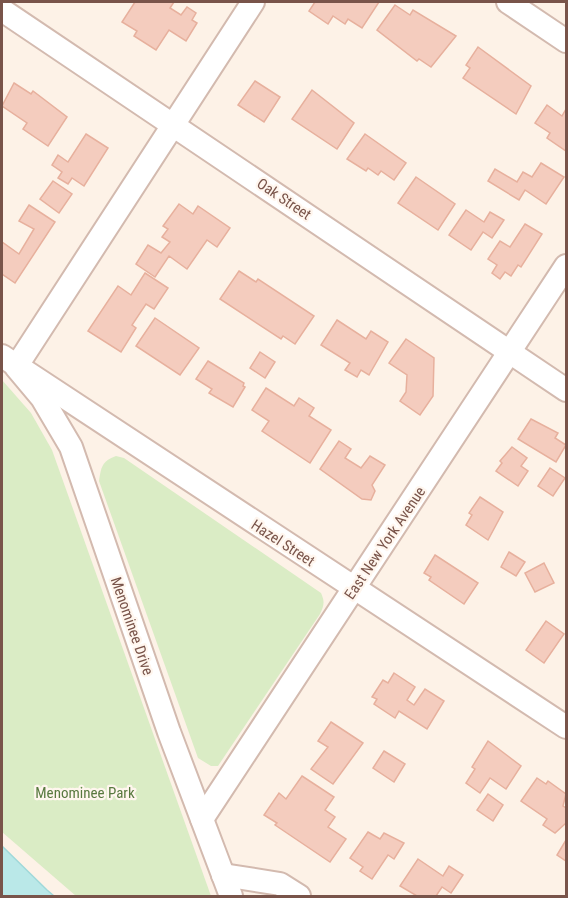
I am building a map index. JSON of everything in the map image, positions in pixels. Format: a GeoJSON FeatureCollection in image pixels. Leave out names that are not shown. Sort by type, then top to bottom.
{"type":"FeatureCollection","features":[{"type":"Feature","properties":{"kind":"street"},"geometry":{"type":"LineString","coordinates":[[9,362],[253,2]]}},
{"type":"Feature","properties":{"kind":"street"},"geometry":{"type":"LineString","coordinates":[[508,2],[567,41]]}},
{"type":"Feature","properties":{"kind":"street","name":"Oak Street"},"geometry":{"type":"LineString","coordinates":[[2,10],[567,390]]}},
{"type":"Feature","properties":{"kind":"street","name":"East New York Avenue"},"geometry":{"type":"LineString","coordinates":[[202,819],[567,266]]}},
{"type":"Feature","properties":{"kind":"street","name":"Hazel Street"},"geometry":{"type":"LineString","coordinates":[[9,362],[354,590],[567,727]]}},
{"type":"Feature","properties":{"kind":"street","name":"Menominee Drive"},"geometry":{"type":"LineString","coordinates":[[9,362],[42,398],[70,447],[169,732],[231,897]]}},
{"type":"Feature","properties":{"kind":"street"},"geometry":{"type":"LineString","coordinates":[[224,875],[280,884],[299,897]]}},
{"type":"Feature","properties":{"kind":"green space","name":"Menominee Park"},"geometry":{"type":"Polygon","coordinates":[[[2,380],[31,413],[52,450],[211,896],[76,896],[2,832],[2,380]]]}},
{"type":"Feature","properties":{"kind":"green space"},"geometry":{"type":"Polygon","coordinates":[[[116,456],[124,458],[321,593],[322,596],[324,604],[320,614],[218,766],[211,766],[198,758],[99,481],[103,465],[116,456]]]}},
{"type":"Feature","properties":{"kind":"water"},"geometry":{"type":"Polygon","coordinates":[[[2,846],[47,890],[54,896],[2,896],[2,846]]]}},
{"type":"Feature","properties":{"kind":"building"},"geometry":{"type":"Polygon","coordinates":[[[135,2],[174,2],[170,8],[181,15],[187,7],[196,13],[192,20],[197,23],[186,41],[169,30],[156,50],[134,36],[137,31],[122,22],[135,2]]]}},
{"type":"Feature","properties":{"kind":"building"},"geometry":{"type":"Polygon","coordinates":[[[315,2],[379,2],[362,28],[348,19],[345,24],[333,16],[328,24],[309,11],[315,2]]]}},
{"type":"Feature","properties":{"kind":"building"},"geometry":{"type":"Polygon","coordinates":[[[395,5],[410,15],[413,10],[456,36],[431,67],[419,59],[417,61],[377,30],[395,5]]]}},
{"type":"Feature","properties":{"kind":"building"},"geometry":{"type":"Polygon","coordinates":[[[478,47],[531,86],[516,114],[463,78],[470,68],[466,65],[478,47]]]}},
{"type":"Feature","properties":{"kind":"building"},"geometry":{"type":"Polygon","coordinates":[[[255,81],[280,97],[264,122],[238,105],[255,81]]]}},
{"type":"Feature","properties":{"kind":"building"},"geometry":{"type":"Polygon","coordinates":[[[14,83],[31,94],[33,91],[67,117],[48,146],[23,129],[27,123],[2,106],[14,83]]]}},
{"type":"Feature","properties":{"kind":"building"},"geometry":{"type":"Polygon","coordinates":[[[312,90],[354,123],[337,149],[292,119],[312,90]]]}},
{"type":"Feature","properties":{"kind":"building"},"geometry":{"type":"Polygon","coordinates":[[[547,105],[562,116],[566,109],[566,151],[547,138],[550,133],[535,123],[547,105]]]}},
{"type":"Feature","properties":{"kind":"building"},"geometry":{"type":"Polygon","coordinates":[[[86,134],[108,148],[84,186],[72,178],[68,184],[58,178],[62,172],[52,165],[58,155],[68,162],[86,134]]]}},
{"type":"Feature","properties":{"kind":"building"},"geometry":{"type":"Polygon","coordinates":[[[365,134],[406,163],[394,180],[381,171],[378,175],[368,168],[366,171],[347,159],[365,134]]]}},
{"type":"Feature","properties":{"kind":"building"},"geometry":{"type":"Polygon","coordinates":[[[541,163],[564,177],[546,204],[525,190],[519,200],[488,181],[495,169],[517,182],[523,172],[532,177],[541,163]]]}},
{"type":"Feature","properties":{"kind":"building"},"geometry":{"type":"Polygon","coordinates":[[[416,177],[455,204],[438,230],[398,203],[416,177]]]}},
{"type":"Feature","properties":{"kind":"building"},"geometry":{"type":"Polygon","coordinates":[[[53,181],[72,194],[59,213],[40,199],[53,181]]]}},
{"type":"Feature","properties":{"kind":"building"},"geometry":{"type":"Polygon","coordinates":[[[179,204],[193,214],[198,206],[230,228],[217,247],[207,240],[187,269],[169,256],[155,277],[136,264],[148,245],[161,253],[170,242],[162,237],[168,229],[163,226],[179,204]]]}},
{"type":"Feature","properties":{"kind":"building"},"geometry":{"type":"Polygon","coordinates":[[[29,205],[55,222],[15,283],[2,274],[2,242],[19,254],[34,229],[19,221],[29,205]]]}},
{"type":"Feature","properties":{"kind":"building"},"geometry":{"type":"Polygon","coordinates":[[[466,210],[484,222],[490,212],[504,220],[492,238],[483,232],[471,250],[449,235],[466,210]]]}},
{"type":"Feature","properties":{"kind":"building"},"geometry":{"type":"Polygon","coordinates":[[[525,224],[542,234],[521,267],[518,265],[511,276],[505,272],[500,279],[492,273],[497,265],[488,259],[500,241],[510,247],[525,224]]]}},
{"type":"Feature","properties":{"kind":"building"},"geometry":{"type":"Polygon","coordinates":[[[239,271],[256,282],[258,279],[314,316],[295,344],[283,336],[281,339],[220,299],[239,271]]]}},
{"type":"Feature","properties":{"kind":"building"},"geometry":{"type":"Polygon","coordinates":[[[145,273],[168,288],[154,309],[146,304],[132,325],[136,328],[121,352],[88,331],[118,286],[131,295],[145,273]]]}},
{"type":"Feature","properties":{"kind":"building"},"geometry":{"type":"Polygon","coordinates":[[[155,318],[199,348],[180,375],[136,346],[155,318]]]}},
{"type":"Feature","properties":{"kind":"building"},"geometry":{"type":"Polygon","coordinates":[[[337,320],[366,339],[371,331],[388,342],[369,375],[361,370],[357,377],[345,370],[350,363],[321,345],[337,320]]]}},
{"type":"Feature","properties":{"kind":"building"},"geometry":{"type":"Polygon","coordinates":[[[406,339],[434,358],[433,396],[420,415],[400,401],[406,392],[407,375],[389,363],[406,339]]]}},
{"type":"Feature","properties":{"kind":"building"},"geometry":{"type":"Polygon","coordinates":[[[260,352],[275,362],[265,378],[250,368],[260,352]]]}},
{"type":"Feature","properties":{"kind":"building"},"geometry":{"type":"Polygon","coordinates":[[[208,361],[244,383],[245,387],[233,407],[209,393],[212,389],[196,379],[208,361]]]}},
{"type":"Feature","properties":{"kind":"building"},"geometry":{"type":"Polygon","coordinates":[[[266,388],[294,406],[299,398],[314,408],[309,416],[331,430],[310,463],[262,431],[269,421],[252,410],[266,388]]]}},
{"type":"Feature","properties":{"kind":"building"},"geometry":{"type":"Polygon","coordinates":[[[531,419],[558,433],[555,438],[566,445],[556,462],[518,439],[531,419]]]}},
{"type":"Feature","properties":{"kind":"building"},"geometry":{"type":"Polygon","coordinates":[[[339,441],[351,449],[345,458],[361,468],[370,456],[385,465],[372,485],[375,491],[371,500],[362,499],[320,469],[339,441]]]}},
{"type":"Feature","properties":{"kind":"building"},"geometry":{"type":"Polygon","coordinates":[[[512,447],[527,458],[521,466],[528,471],[518,486],[496,471],[502,463],[500,461],[512,447]]]}},
{"type":"Feature","properties":{"kind":"building"},"geometry":{"type":"Polygon","coordinates":[[[550,468],[565,478],[553,496],[538,486],[550,468]]]}},
{"type":"Feature","properties":{"kind":"building"},"geometry":{"type":"Polygon","coordinates":[[[480,497],[503,512],[488,540],[466,525],[472,515],[469,513],[480,497]]]}},
{"type":"Feature","properties":{"kind":"building"},"geometry":{"type":"Polygon","coordinates":[[[509,552],[525,562],[516,576],[501,567],[509,552]]]}},
{"type":"Feature","properties":{"kind":"building"},"geometry":{"type":"Polygon","coordinates":[[[435,555],[478,583],[464,604],[429,580],[431,577],[424,573],[435,555]]]}},
{"type":"Feature","properties":{"kind":"building"},"geometry":{"type":"Polygon","coordinates":[[[544,563],[554,583],[535,592],[525,573],[544,563]]]}},
{"type":"Feature","properties":{"kind":"building"},"geometry":{"type":"Polygon","coordinates":[[[546,621],[564,634],[544,663],[526,650],[546,621]]]}},
{"type":"Feature","properties":{"kind":"building"},"geometry":{"type":"Polygon","coordinates":[[[394,673],[415,687],[407,700],[414,705],[425,689],[444,701],[427,729],[399,711],[395,718],[374,704],[377,699],[372,697],[383,680],[388,683],[394,673]]]}},
{"type":"Feature","properties":{"kind":"building"},"geometry":{"type":"Polygon","coordinates":[[[331,722],[363,743],[333,784],[311,769],[328,747],[318,741],[331,722]]]}},
{"type":"Feature","properties":{"kind":"building"},"geometry":{"type":"Polygon","coordinates":[[[488,741],[521,766],[506,789],[490,778],[480,793],[466,783],[475,769],[472,767],[488,741]]]}},
{"type":"Feature","properties":{"kind":"building"},"geometry":{"type":"Polygon","coordinates":[[[384,751],[405,764],[394,782],[373,768],[384,751]]]}},
{"type":"Feature","properties":{"kind":"building"},"geometry":{"type":"Polygon","coordinates":[[[302,776],[334,797],[325,810],[335,817],[328,827],[346,839],[330,862],[264,815],[279,793],[286,799],[302,776]]]}},
{"type":"Feature","properties":{"kind":"building"},"geometry":{"type":"Polygon","coordinates":[[[537,778],[546,784],[548,781],[566,794],[563,806],[566,808],[566,823],[555,833],[543,825],[547,819],[521,801],[537,778]]]}},
{"type":"Feature","properties":{"kind":"building"},"geometry":{"type":"Polygon","coordinates":[[[488,794],[503,805],[493,821],[477,810],[488,794]]]}},
{"type":"Feature","properties":{"kind":"building"},"geometry":{"type":"Polygon","coordinates":[[[368,832],[380,839],[384,833],[404,843],[394,859],[388,855],[372,879],[360,871],[363,867],[350,858],[368,832]]]}},
{"type":"Feature","properties":{"kind":"building"},"geometry":{"type":"Polygon","coordinates":[[[566,840],[566,861],[557,855],[566,840]]]}},
{"type":"Feature","properties":{"kind":"building"},"geometry":{"type":"Polygon","coordinates":[[[418,859],[443,876],[449,866],[463,875],[451,893],[442,887],[436,896],[417,896],[400,886],[418,859]]]}}]}
